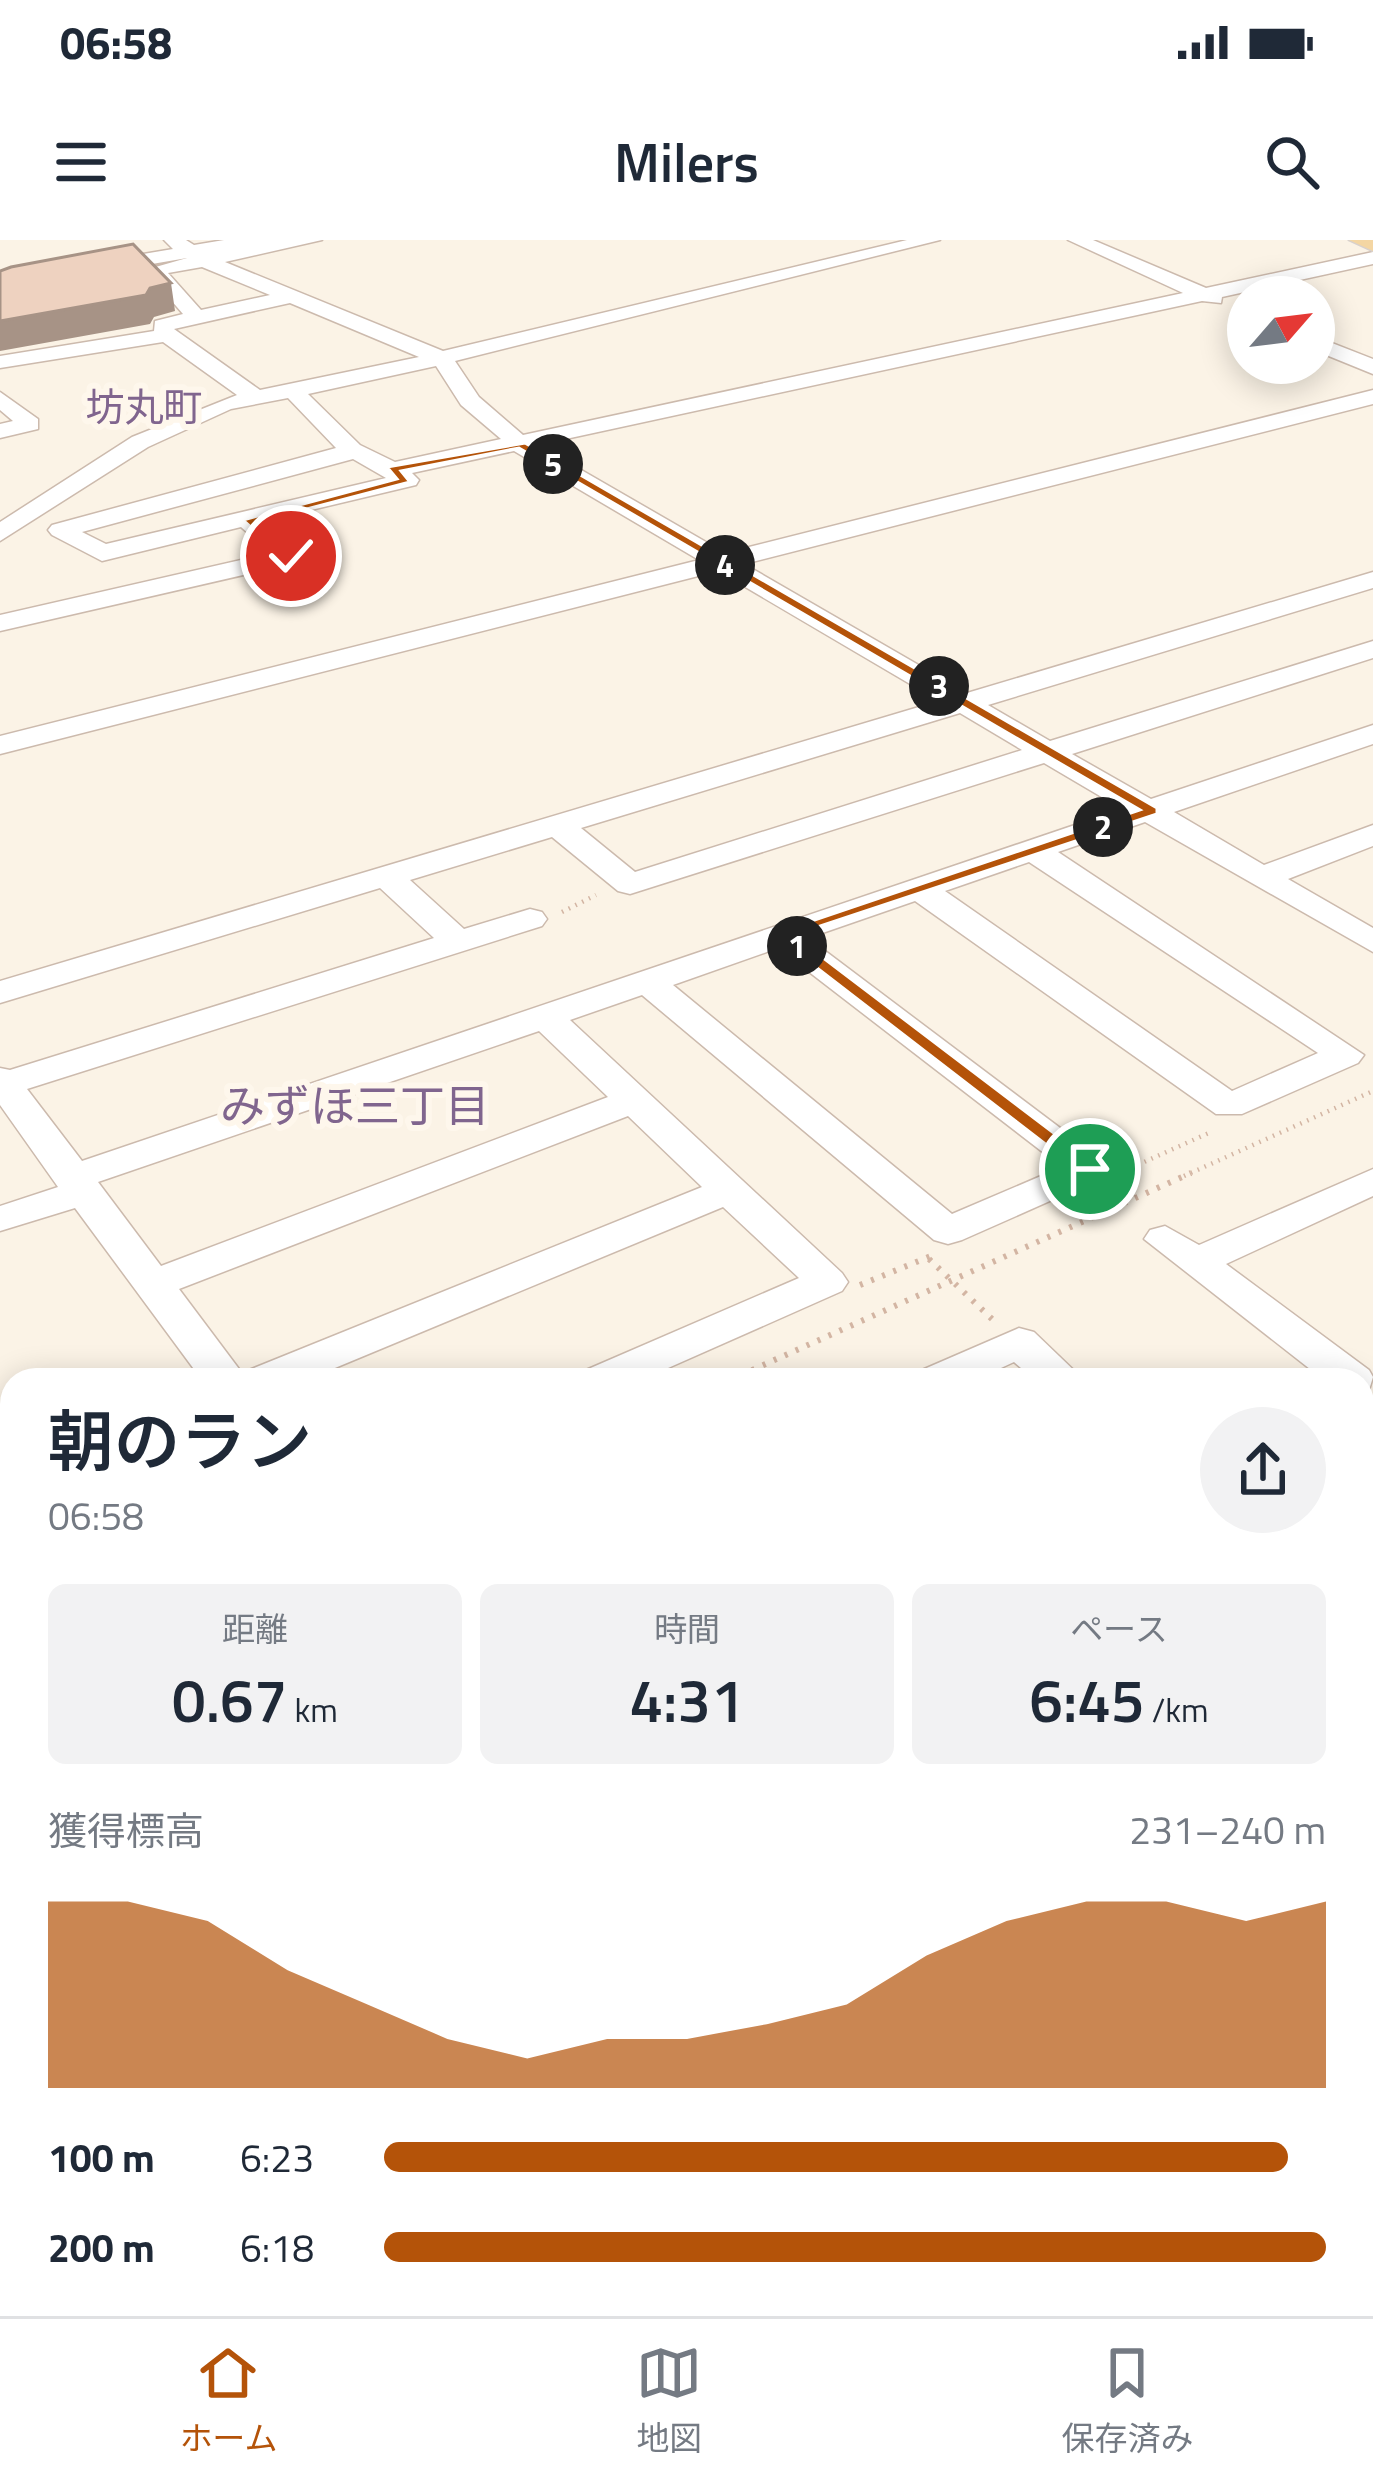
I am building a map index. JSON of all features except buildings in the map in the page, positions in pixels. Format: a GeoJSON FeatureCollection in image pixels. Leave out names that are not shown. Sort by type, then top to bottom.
{"type":"FeatureCollection","features":[{"type":"Feature","properties":{"kind":"main road"},"geometry":{"type":"LineString","coordinates":[[1361,240],[1373,244]]}},
{"type":"Feature","properties":{"kind":"street"},"geometry":{"type":"LineString","coordinates":[[0,284],[256,240]]}},
{"type":"Feature","properties":{"kind":"street"},"geometry":{"type":"LineString","coordinates":[[196,317],[154,270],[192,253],[313,240]]}},
{"type":"Feature","properties":{"kind":"street"},"geometry":{"type":"LineString","coordinates":[[0,533],[140,442],[224,404],[440,358],[931,240]]}},
{"type":"Feature","properties":{"kind":"street"},"geometry":{"type":"LineString","coordinates":[[1078,240],[1227,304]]}},
{"type":"Feature","properties":{"kind":"street"},"geometry":{"type":"LineString","coordinates":[[192,253],[440,358],[459,378],[470,400],[521,445],[1373,942]]}},
{"type":"Feature","properties":{"kind":"street"},"geometry":{"type":"LineString","coordinates":[[391,470],[1373,258]]}},
{"type":"Feature","properties":{"kind":"street"},"geometry":{"type":"LineString","coordinates":[[255,397],[167,335],[162,325],[290,297]]}},
{"type":"Feature","properties":{"kind":"street"},"geometry":{"type":"LineString","coordinates":[[0,362],[167,335]]}},
{"type":"Feature","properties":{"kind":"street"},"geometry":{"type":"LineString","coordinates":[[1335,351],[1373,367]]}},
{"type":"Feature","properties":{"kind":"street"},"geometry":{"type":"LineString","coordinates":[[294,391],[327,430],[350,448],[346,451]]}},
{"type":"Feature","properties":{"kind":"street"},"geometry":{"type":"LineString","coordinates":[[0,745],[1373,397]]}},
{"type":"Feature","properties":{"kind":"street"},"geometry":{"type":"LineString","coordinates":[[0,399],[30,424],[0,431]]}},
{"type":"Feature","properties":{"kind":"street"},"geometry":{"type":"LineString","coordinates":[[346,451],[362,452],[391,470],[406,480],[101,553],[61,530],[346,451]]}},
{"type":"Feature","properties":{"kind":"street"},"geometry":{"type":"LineString","coordinates":[[0,623],[291,556],[248,520]]}},
{"type":"Feature","properties":{"kind":"street"},"geometry":{"type":"LineString","coordinates":[[0,992],[1373,580]]}},
{"type":"Feature","properties":{"kind":"street"},"geometry":{"type":"LineString","coordinates":[[1339,590],[1373,606]]}},
{"type":"Feature","properties":{"kind":"street"},"geometry":{"type":"LineString","coordinates":[[596,895],[1373,649]]}},
{"type":"Feature","properties":{"kind":"street"},"geometry":{"type":"LineString","coordinates":[[0,1219],[77,1185],[781,934],[1353,750]]}},
{"type":"Feature","properties":{"kind":"street"},"geometry":{"type":"LineString","coordinates":[[556,824],[630,884]]}},
{"type":"Feature","properties":{"kind":"street"},"geometry":{"type":"LineString","coordinates":[[1262,877],[1373,835]]}},
{"type":"Feature","properties":{"kind":"street"},"geometry":{"type":"LineString","coordinates":[[918,888],[1229,1106],[1345,1054],[1032,850]]}},
{"type":"Feature","properties":{"kind":"street"},"geometry":{"type":"LineString","coordinates":[[385,875],[458,941]]}},
{"type":"Feature","properties":{"kind":"street"},"geometry":{"type":"LineString","coordinates":[[216,1368],[2,1082],[530,919]]}},
{"type":"Feature","properties":{"kind":"street"},"geometry":{"type":"LineString","coordinates":[[647,982],[948,1231],[1090,1169],[781,934]]}},
{"type":"Feature","properties":{"kind":"street"},"geometry":{"type":"LineString","coordinates":[[545,1017],[826,1282],[629,1368]]}},
{"type":"Feature","properties":{"kind":"street"},"geometry":{"type":"LineString","coordinates":[[150,1285],[636,1099]]}},
{"type":"Feature","properties":{"kind":"street"},"geometry":{"type":"LineString","coordinates":[[1347,1368],[1181,1250],[1373,1181]]}},
{"type":"Feature","properties":{"kind":"street"},"geometry":{"type":"LineString","coordinates":[[294,1368],[731,1189]]}},
{"type":"Feature","properties":{"kind":"street"},"geometry":{"type":"LineString","coordinates":[[964,1368],[1019,1342],[1048,1368]]}},
{"type":"Feature","properties":{"kind":"path"},"geometry":{"type":"LineString","coordinates":[[756,1368],[1373,1091]]}},
{"type":"Feature","properties":{"kind":"path"},"geometry":{"type":"LineString","coordinates":[[927,1257],[1019,1342]]}},
{"type":"Feature","properties":{"kind":"waterway"},"geometry":{"type":"LineString","coordinates":[[139,267],[186,259]]}},
{"type":"Feature","properties":{"kind":"district","name":"坊丸町"},"geometry":{"type":"Point","coordinates":[144,407]}},
{"type":"Feature","properties":{"kind":"district","name":"みずほ三丁目"},"geometry":{"type":"Point","coordinates":[355,1106]}},
{"type":"Feature","properties":{"kind":"route"},"geometry":{"type":"LineString","coordinates":[[291,556],[248,520],[406,480],[391,470],[521,445],[1152,811],[781,934],[1090,1169]]}}]}
